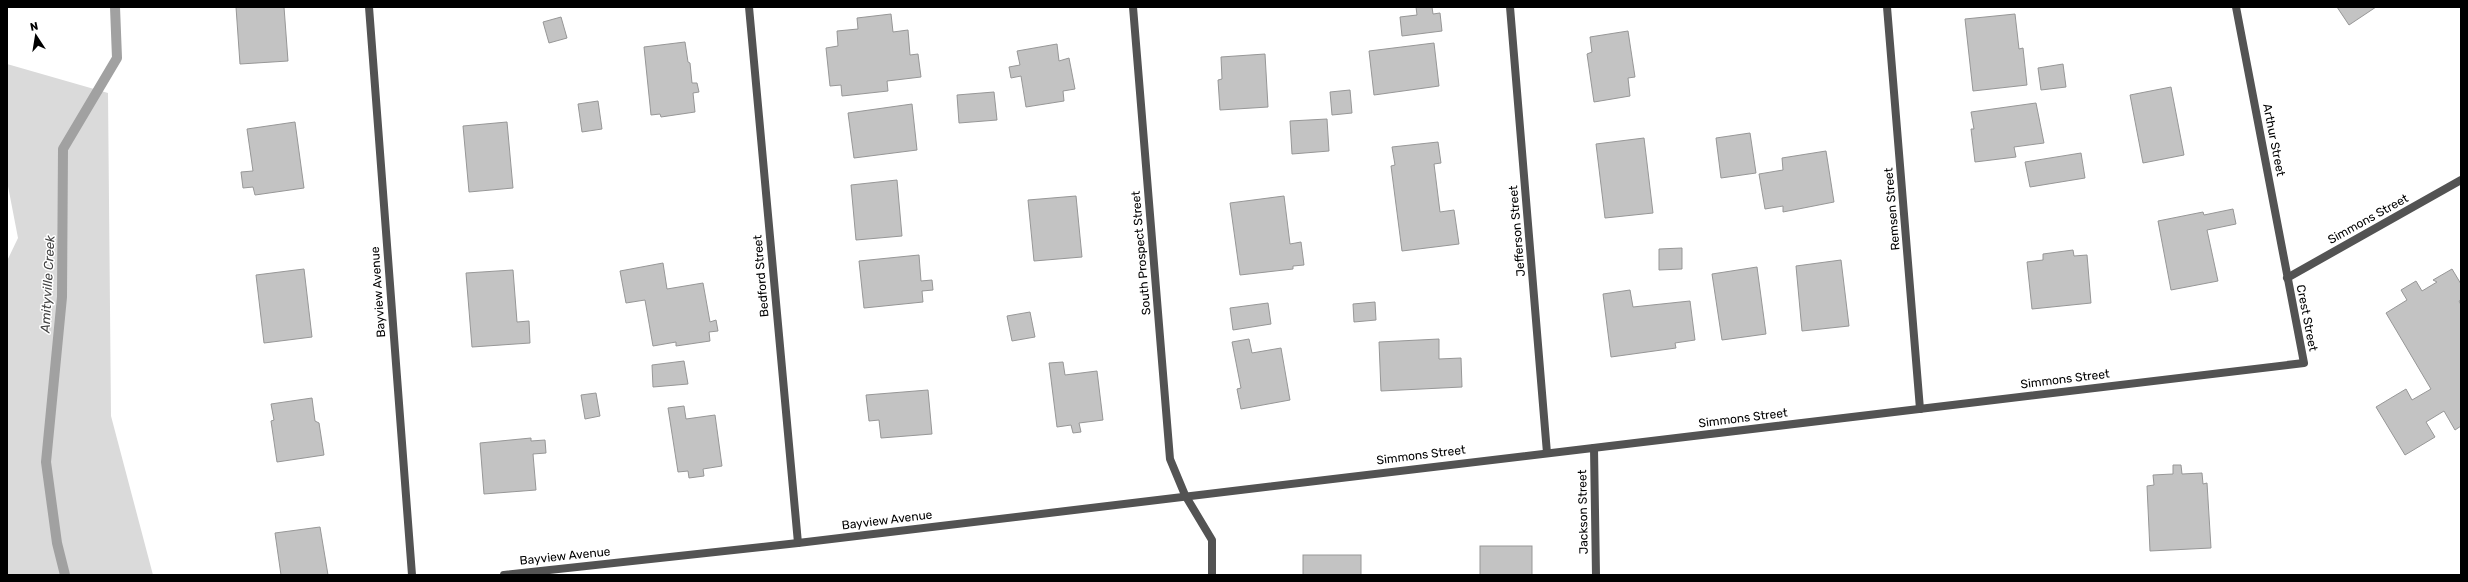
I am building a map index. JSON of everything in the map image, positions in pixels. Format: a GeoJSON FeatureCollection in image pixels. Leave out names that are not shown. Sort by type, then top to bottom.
{"type":"FeatureCollection","features":[{"type":"Feature","properties":{"kind":"street","name":"Bayview Avenue"},"geometry":{"type":"LineString","coordinates":[[369,7],[412,575]]}},
{"type":"Feature","properties":{"kind":"street","name":"Bedford Street"},"geometry":{"type":"LineString","coordinates":[[748,7],[798,542]]}},
{"type":"Feature","properties":{"kind":"street","name":"South Prospect Street"},"geometry":{"type":"LineString","coordinates":[[1133,7],[1170,459],[1185,495]]}},
{"type":"Feature","properties":{"kind":"street","name":"Jefferson Street"},"geometry":{"type":"LineString","coordinates":[[1510,7],[1547,453]]}},
{"type":"Feature","properties":{"kind":"street","name":"Remsen Street"},"geometry":{"type":"LineString","coordinates":[[1888,7],[1920,409]]}},
{"type":"Feature","properties":{"kind":"street","name":"Arthur Street"},"geometry":{"type":"LineString","coordinates":[[2236,7],[2288,278]]}},
{"type":"Feature","properties":{"kind":"street","name":"Simmons Street"},"geometry":{"type":"LineString","coordinates":[[2288,278],[2461,180]]}},
{"type":"Feature","properties":{"kind":"street","name":"Crest Street"},"geometry":{"type":"LineString","coordinates":[[2288,278],[2304,363]]}},
{"type":"Feature","properties":{"kind":"street","name":"Simmons Street"},"geometry":{"type":"LineString","coordinates":[[1185,495],[1594,448],[2304,363]]}},
{"type":"Feature","properties":{"kind":"street","name":"Jackson Street"},"geometry":{"type":"LineString","coordinates":[[1594,448],[1596,575]]}},
{"type":"Feature","properties":{"kind":"street","name":"Bayview Avenue"},"geometry":{"type":"LineString","coordinates":[[504,575],[798,542],[1185,495]]}},
{"type":"Feature","properties":{"kind":"street"},"geometry":{"type":"LineString","coordinates":[[1185,495],[1212,540],[1212,575]]}},
{"type":"Feature","properties":{"kind":"shaded area"},"geometry":{"type":"Polygon","coordinates":[[[7,64],[108,93],[111,416],[153,575],[7,575],[7,261],[18,238],[7,181],[7,64]]]}},
{"type":"Feature","properties":{"kind":"building"},"geometry":{"type":"Polygon","coordinates":[[[236,7],[284,7],[288,61],[240,64],[236,7]]]}},
{"type":"Feature","properties":{"kind":"building"},"geometry":{"type":"Polygon","coordinates":[[[1416,7],[1432,7],[1433,14],[1440,13],[1442,31],[1402,36],[1400,17],[1417,15],[1416,7]]]}},
{"type":"Feature","properties":{"kind":"building"},"geometry":{"type":"Polygon","coordinates":[[[2337,7],[2376,7],[2349,25],[2337,7]]]}},
{"type":"Feature","properties":{"kind":"building"},"geometry":{"type":"Polygon","coordinates":[[[891,14],[893,32],[908,30],[910,55],[918,54],[921,77],[887,81],[888,91],[842,96],[841,85],[830,86],[826,48],[838,46],[837,31],[858,29],[857,18],[891,14]]]}},
{"type":"Feature","properties":{"kind":"building"},"geometry":{"type":"Polygon","coordinates":[[[2015,14],[2019,49],[2023,48],[2027,85],[1973,91],[1965,19],[2015,14]]]}},
{"type":"Feature","properties":{"kind":"building"},"geometry":{"type":"Polygon","coordinates":[[[561,17],[567,38],[549,43],[543,22],[561,17]]]}},
{"type":"Feature","properties":{"kind":"building"},"geometry":{"type":"Polygon","coordinates":[[[1628,31],[1635,77],[1628,78],[1630,96],[1594,102],[1587,54],[1592,52],[1590,37],[1628,31]]]}},
{"type":"Feature","properties":{"kind":"building"},"geometry":{"type":"Polygon","coordinates":[[[685,42],[688,62],[690,63],[692,83],[697,83],[699,92],[693,93],[695,112],[661,117],[660,114],[651,115],[644,47],[685,42]]]}},
{"type":"Feature","properties":{"kind":"building"},"geometry":{"type":"Polygon","coordinates":[[[1434,43],[1439,86],[1374,95],[1369,51],[1434,43]]]}},
{"type":"Feature","properties":{"kind":"building"},"geometry":{"type":"Polygon","coordinates":[[[1057,44],[1059,61],[1069,58],[1075,89],[1063,91],[1064,101],[1026,107],[1021,76],[1011,78],[1009,67],[1020,65],[1017,51],[1057,44]]]}},
{"type":"Feature","properties":{"kind":"building"},"geometry":{"type":"Polygon","coordinates":[[[1265,54],[1268,107],[1220,110],[1218,80],[1222,79],[1221,57],[1265,54]]]}},
{"type":"Feature","properties":{"kind":"building"},"geometry":{"type":"Polygon","coordinates":[[[2063,64],[2066,87],[2041,90],[2038,68],[2063,64]]]}},
{"type":"Feature","properties":{"kind":"building"},"geometry":{"type":"Polygon","coordinates":[[[2171,87],[2184,155],[2143,163],[2130,95],[2171,87]]]}},
{"type":"Feature","properties":{"kind":"building"},"geometry":{"type":"Polygon","coordinates":[[[1350,90],[1352,113],[1332,115],[1330,92],[1350,90]]]}},
{"type":"Feature","properties":{"kind":"building"},"geometry":{"type":"Polygon","coordinates":[[[994,92],[997,120],[959,123],[957,95],[994,92]]]}},
{"type":"Feature","properties":{"kind":"building"},"geometry":{"type":"Polygon","coordinates":[[[598,101],[602,129],[582,132],[578,104],[598,101]]]}},
{"type":"Feature","properties":{"kind":"building"},"geometry":{"type":"Polygon","coordinates":[[[2036,103],[2044,143],[2014,147],[2016,157],[1975,162],[1971,129],[1974,129],[1971,112],[2036,103]]]}},
{"type":"Feature","properties":{"kind":"building"},"geometry":{"type":"Polygon","coordinates":[[[912,104],[917,150],[854,158],[848,113],[912,104]]]}},
{"type":"Feature","properties":{"kind":"building"},"geometry":{"type":"Polygon","coordinates":[[[1327,119],[1329,151],[1292,154],[1290,121],[1327,119]]]}},
{"type":"Feature","properties":{"kind":"building"},"geometry":{"type":"Polygon","coordinates":[[[295,122],[304,188],[255,195],[253,187],[243,188],[241,172],[253,171],[247,129],[295,122]]]}},
{"type":"Feature","properties":{"kind":"building"},"geometry":{"type":"Polygon","coordinates":[[[507,122],[513,188],[469,192],[463,126],[507,122]]]}},
{"type":"Feature","properties":{"kind":"building"},"geometry":{"type":"Polygon","coordinates":[[[1750,133],[1756,173],[1721,178],[1716,138],[1750,133]]]}},
{"type":"Feature","properties":{"kind":"building"},"geometry":{"type":"Polygon","coordinates":[[[1644,138],[1653,213],[1605,218],[1596,144],[1644,138]]]}},
{"type":"Feature","properties":{"kind":"building"},"geometry":{"type":"Polygon","coordinates":[[[1438,142],[1441,163],[1434,164],[1440,212],[1454,210],[1459,244],[1402,251],[1391,166],[1395,165],[1392,147],[1438,142]]]}},
{"type":"Feature","properties":{"kind":"building"},"geometry":{"type":"Polygon","coordinates":[[[1826,151],[1834,202],[1783,212],[1783,206],[1765,209],[1759,174],[1783,170],[1782,158],[1826,151]]]}},
{"type":"Feature","properties":{"kind":"building"},"geometry":{"type":"Polygon","coordinates":[[[2081,153],[2085,178],[2030,187],[2025,162],[2081,153]]]}},
{"type":"Feature","properties":{"kind":"building"},"geometry":{"type":"Polygon","coordinates":[[[897,180],[902,236],[856,240],[851,185],[897,180]]]}},
{"type":"Feature","properties":{"kind":"building"},"geometry":{"type":"Polygon","coordinates":[[[1076,196],[1082,257],[1034,261],[1028,200],[1076,196]]]}},
{"type":"Feature","properties":{"kind":"building"},"geometry":{"type":"Polygon","coordinates":[[[1284,196],[1290,244],[1301,242],[1304,265],[1293,266],[1293,269],[1240,275],[1230,203],[1284,196]]]}},
{"type":"Feature","properties":{"kind":"building"},"geometry":{"type":"Polygon","coordinates":[[[2233,209],[2236,224],[2207,230],[2218,281],[2171,290],[2158,221],[2203,212],[2204,215],[2233,209]]]}},
{"type":"Feature","properties":{"kind":"building"},"geometry":{"type":"Polygon","coordinates":[[[1682,248],[1682,269],[1659,270],[1659,249],[1682,248]]]}},
{"type":"Feature","properties":{"kind":"building"},"geometry":{"type":"Polygon","coordinates":[[[2073,250],[2074,256],[2087,255],[2091,303],[2032,309],[2027,262],[2043,260],[2043,254],[2073,250]]]}},
{"type":"Feature","properties":{"kind":"building"},"geometry":{"type":"Polygon","coordinates":[[[919,255],[921,281],[932,280],[933,290],[922,291],[923,302],[864,308],[859,261],[919,255]]]}},
{"type":"Feature","properties":{"kind":"building"},"geometry":{"type":"Polygon","coordinates":[[[1841,260],[1849,326],[1802,331],[1796,266],[1841,260]]]}},
{"type":"Feature","properties":{"kind":"building"},"geometry":{"type":"Polygon","coordinates":[[[663,263],[667,289],[703,283],[710,322],[716,320],[718,331],[709,332],[710,341],[676,346],[676,342],[653,346],[645,300],[626,303],[620,271],[663,263]]]}},
{"type":"Feature","properties":{"kind":"building"},"geometry":{"type":"Polygon","coordinates":[[[1757,267],[1766,334],[1722,340],[1712,274],[1757,267]]]}},
{"type":"Feature","properties":{"kind":"building"},"geometry":{"type":"Polygon","coordinates":[[[304,269],[312,337],[264,343],[256,275],[304,269]]]}},
{"type":"Feature","properties":{"kind":"building"},"geometry":{"type":"Polygon","coordinates":[[[2452,269],[2461,284],[2461,300],[2459,301],[2461,305],[2461,426],[2455,430],[2444,411],[2426,422],[2435,437],[2405,455],[2376,407],[2406,389],[2412,400],[2431,389],[2386,313],[2407,300],[2401,290],[2416,281],[2422,291],[2437,282],[2433,280],[2452,269]]]}},
{"type":"Feature","properties":{"kind":"building"},"geometry":{"type":"Polygon","coordinates":[[[513,270],[517,322],[529,321],[530,343],[472,347],[466,273],[513,270]]]}},
{"type":"Feature","properties":{"kind":"building"},"geometry":{"type":"Polygon","coordinates":[[[1630,290],[1633,307],[1690,301],[1695,340],[1675,343],[1676,348],[1611,357],[1603,294],[1630,290]]]}},
{"type":"Feature","properties":{"kind":"building"},"geometry":{"type":"Polygon","coordinates":[[[1375,302],[1376,320],[1354,322],[1353,304],[1375,302]]]}},
{"type":"Feature","properties":{"kind":"building"},"geometry":{"type":"Polygon","coordinates":[[[1268,303],[1271,324],[1233,330],[1230,308],[1268,303]]]}},
{"type":"Feature","properties":{"kind":"building"},"geometry":{"type":"Polygon","coordinates":[[[1030,312],[1035,337],[1012,341],[1007,316],[1030,312]]]}},
{"type":"Feature","properties":{"kind":"building"},"geometry":{"type":"Polygon","coordinates":[[[1249,339],[1252,353],[1281,348],[1290,400],[1241,409],[1237,389],[1241,388],[1232,342],[1249,339]]]}},
{"type":"Feature","properties":{"kind":"building"},"geometry":{"type":"Polygon","coordinates":[[[1439,339],[1439,359],[1461,358],[1462,387],[1381,391],[1379,342],[1439,339]]]}},
{"type":"Feature","properties":{"kind":"building"},"geometry":{"type":"Polygon","coordinates":[[[684,361],[688,384],[653,387],[652,365],[684,361]]]}},
{"type":"Feature","properties":{"kind":"building"},"geometry":{"type":"Polygon","coordinates":[[[1063,362],[1065,375],[1097,371],[1103,420],[1079,423],[1081,432],[1073,433],[1071,425],[1057,427],[1049,363],[1063,362]]]}},
{"type":"Feature","properties":{"kind":"building"},"geometry":{"type":"Polygon","coordinates":[[[928,390],[932,434],[881,438],[879,420],[869,421],[866,395],[928,390]]]}},
{"type":"Feature","properties":{"kind":"building"},"geometry":{"type":"Polygon","coordinates":[[[596,393],[600,416],[585,419],[581,395],[596,393]]]}},
{"type":"Feature","properties":{"kind":"building"},"geometry":{"type":"Polygon","coordinates":[[[312,398],[315,421],[319,423],[324,455],[277,462],[271,421],[274,420],[271,404],[312,398]]]}},
{"type":"Feature","properties":{"kind":"building"},"geometry":{"type":"Polygon","coordinates":[[[684,406],[686,419],[715,415],[722,466],[703,469],[704,476],[689,478],[688,471],[678,472],[668,408],[684,406]]]}},
{"type":"Feature","properties":{"kind":"building"},"geometry":{"type":"Polygon","coordinates":[[[531,438],[531,441],[545,440],[546,453],[533,454],[536,490],[484,494],[480,443],[531,438]]]}},
{"type":"Feature","properties":{"kind":"building"},"geometry":{"type":"Polygon","coordinates":[[[2173,465],[2181,465],[2182,474],[2202,473],[2203,484],[2207,483],[2211,548],[2150,551],[2147,486],[2154,485],[2153,475],[2173,474],[2173,465]]]}},
{"type":"Feature","properties":{"kind":"building"},"geometry":{"type":"Polygon","coordinates":[[[320,527],[328,575],[281,575],[275,533],[320,527]]]}},
{"type":"Feature","properties":{"kind":"building"},"geometry":{"type":"Polygon","coordinates":[[[1480,546],[1532,546],[1532,575],[1480,575],[1480,546]]]}},
{"type":"Feature","properties":{"kind":"building"},"geometry":{"type":"Polygon","coordinates":[[[1303,555],[1361,555],[1361,575],[1303,575],[1303,555]]]}},
{"type":"Feature","properties":{"kind":"waterway","name":"Amityville Creek"},"geometry":{"type":"LineString","coordinates":[[65,575],[57,543],[46,462],[62,297],[63,149],[117,58],[115,7]]}}]}
